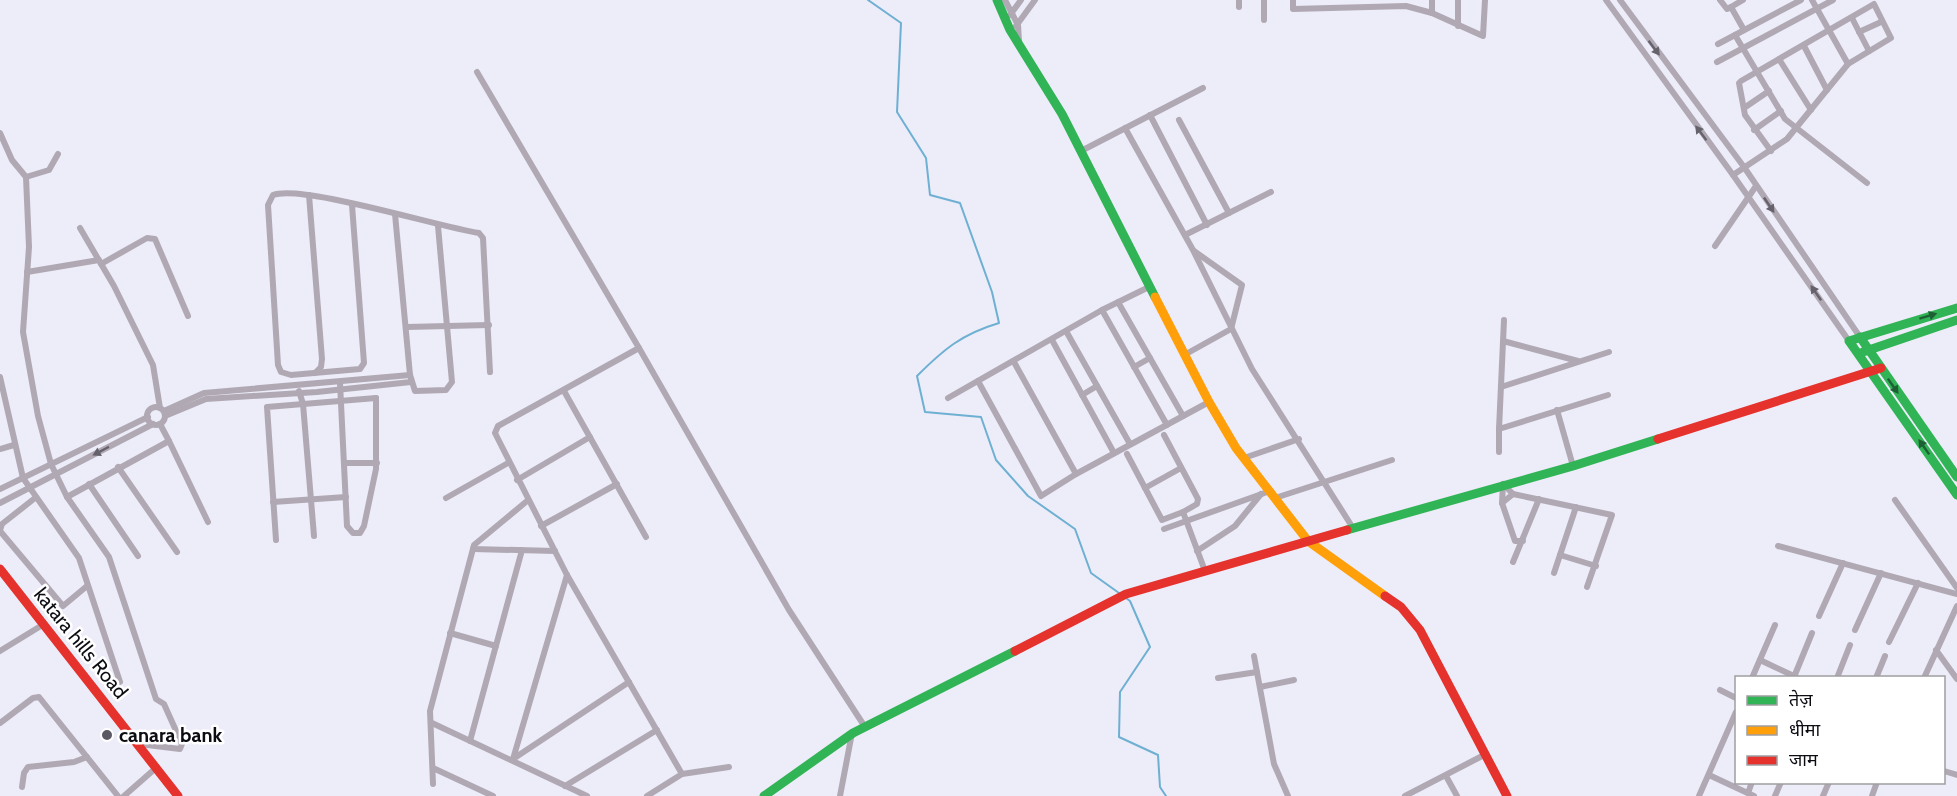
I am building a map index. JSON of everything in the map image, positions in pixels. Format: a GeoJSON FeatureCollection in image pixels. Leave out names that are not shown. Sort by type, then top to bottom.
{"type":"FeatureCollection","features":[{"type":"Feature","properties":{"kind":"street"},"geometry":{"type":"LineString","coordinates":[[997,0],[1008,16],[1019,41],[1081,151],[1209,402],[1244,458],[1269,494],[1308,541],[1401,608],[1420,630],[1507,796]]}},
{"type":"Feature","properties":{"kind":"street"},"geometry":{"type":"LineString","coordinates":[[1005,0],[1008,16]]}},
{"type":"Feature","properties":{"kind":"street"},"geometry":{"type":"LineString","coordinates":[[1008,16],[1021,0]]}},
{"type":"Feature","properties":{"kind":"street"},"geometry":{"type":"LineString","coordinates":[[1014,27],[1035,0]]}},
{"type":"Feature","properties":{"kind":"street"},"geometry":{"type":"LineString","coordinates":[[1264,0],[1264,20]]}},
{"type":"Feature","properties":{"kind":"street"},"geometry":{"type":"LineString","coordinates":[[1293,0],[1293,9],[1406,3],[1483,36],[1485,0]]}},
{"type":"Feature","properties":{"kind":"street"},"geometry":{"type":"LineString","coordinates":[[1432,0],[1432,13]]}},
{"type":"Feature","properties":{"kind":"street"},"geometry":{"type":"LineString","coordinates":[[1458,0],[1458,26]]}},
{"type":"Feature","properties":{"kind":"street"},"geometry":{"type":"LineString","coordinates":[[1606,0],[1733,175],[1858,354],[1876,370],[1957,477]]}},
{"type":"Feature","properties":{"kind":"street"},"geometry":{"type":"LineString","coordinates":[[1620,0],[1744,167],[1868,349],[1876,370],[1957,495]]}},
{"type":"Feature","properties":{"kind":"street"},"geometry":{"type":"LineString","coordinates":[[1720,0],[1727,9],[1743,0]]}},
{"type":"Feature","properties":{"kind":"street"},"geometry":{"type":"LineString","coordinates":[[1718,44],[1802,0]]}},
{"type":"Feature","properties":{"kind":"street"},"geometry":{"type":"LineString","coordinates":[[1812,0],[1848,64]]}},
{"type":"Feature","properties":{"kind":"street"},"geometry":{"type":"LineString","coordinates":[[1717,62],[1833,0]]}},
{"type":"Feature","properties":{"kind":"street"},"geometry":{"type":"LineString","coordinates":[[1733,175],[1772,151],[1797,130],[1848,64],[1891,38],[1874,4],[1829,32],[1757,70],[1739,84],[1744,108],[1754,130],[1772,151]]}},
{"type":"Feature","properties":{"kind":"street"},"geometry":{"type":"LineString","coordinates":[[1731,7],[1744,30]]}},
{"type":"Feature","properties":{"kind":"street"},"geometry":{"type":"LineString","coordinates":[[1852,18],[1869,51]]}},
{"type":"Feature","properties":{"kind":"street"},"geometry":{"type":"LineString","coordinates":[[1626,29],[1636,22]]}},
{"type":"Feature","properties":{"kind":"street"},"geometry":{"type":"LineString","coordinates":[[1859,32],[1881,22]]}},
{"type":"Feature","properties":{"kind":"street"},"geometry":{"type":"LineString","coordinates":[[1735,34],[1781,111],[1797,130],[1867,183]]}},
{"type":"Feature","properties":{"kind":"street"},"geometry":{"type":"LineString","coordinates":[[1804,46],[1827,90]]}},
{"type":"Feature","properties":{"kind":"street"},"geometry":{"type":"LineString","coordinates":[[1779,59],[1811,110]]}},
{"type":"Feature","properties":{"kind":"street"},"geometry":{"type":"LineString","coordinates":[[477,72],[789,610],[865,727]]}},
{"type":"Feature","properties":{"kind":"street"},"geometry":{"type":"LineString","coordinates":[[1662,80],[1673,73]]}},
{"type":"Feature","properties":{"kind":"street"},"geometry":{"type":"LineString","coordinates":[[1081,151],[1203,88]]}},
{"type":"Feature","properties":{"kind":"street"},"geometry":{"type":"LineString","coordinates":[[1744,108],[1769,91]]}},
{"type":"Feature","properties":{"kind":"street"},"geometry":{"type":"LineString","coordinates":[[1754,130],[1781,111]]}},
{"type":"Feature","properties":{"kind":"street"},"geometry":{"type":"LineString","coordinates":[[1150,115],[1207,225]]}},
{"type":"Feature","properties":{"kind":"street"},"geometry":{"type":"LineString","coordinates":[[1179,120],[1229,213]]}},
{"type":"Feature","properties":{"kind":"street"},"geometry":{"type":"LineString","coordinates":[[1125,128],[1193,250],[1252,369],[1299,438],[1323,483],[1353,528]]}},
{"type":"Feature","properties":{"kind":"street"},"geometry":{"type":"LineString","coordinates":[[0,133],[12,160],[26,177],[29,247],[23,332],[38,416],[51,464],[67,497],[109,557],[156,699],[164,704],[183,744],[180,749],[139,744]]}},
{"type":"Feature","properties":{"kind":"street"},"geometry":{"type":"LineString","coordinates":[[26,177],[49,171],[58,153]]}},
{"type":"Feature","properties":{"kind":"street"},"geometry":{"type":"LineString","coordinates":[[1715,246],[1756,186]]}},
{"type":"Feature","properties":{"kind":"street"},"geometry":{"type":"LineString","coordinates":[[352,205],[364,363],[360,369],[297,375],[281,372],[278,364],[268,205],[273,195],[283,192],[309,195],[395,214],[438,226],[479,233],[483,238],[490,372]]}},
{"type":"Feature","properties":{"kind":"street"},"geometry":{"type":"LineString","coordinates":[[1185,235],[1271,192]]}},
{"type":"Feature","properties":{"kind":"street"},"geometry":{"type":"LineString","coordinates":[[309,195],[322,359],[321,367],[314,373]]}},
{"type":"Feature","properties":{"kind":"street"},"geometry":{"type":"LineString","coordinates":[[395,214],[410,379],[415,391]]}},
{"type":"Feature","properties":{"kind":"street"},"geometry":{"type":"LineString","coordinates":[[401,383],[415,391],[446,390],[452,382],[438,226]]}},
{"type":"Feature","properties":{"kind":"street"},"geometry":{"type":"LineString","coordinates":[[80,228],[153,365],[163,412]]}},
{"type":"Feature","properties":{"kind":"street"},"geometry":{"type":"LineString","coordinates":[[27,272],[100,262],[147,238],[155,238],[188,316]]}},
{"type":"Feature","properties":{"kind":"street"},"geometry":{"type":"LineString","coordinates":[[1186,354],[1231,329],[1242,285],[1193,250]]}},
{"type":"Feature","properties":{"kind":"street"},"geometry":{"type":"LineString","coordinates":[[948,398],[1102,310],[1149,286]]}},
{"type":"Feature","properties":{"kind":"street"},"geometry":{"type":"LineString","coordinates":[[1118,302],[1183,416]]}},
{"type":"Feature","properties":{"kind":"street"},"geometry":{"type":"LineString","coordinates":[[1849,341],[1957,308]]}},
{"type":"Feature","properties":{"kind":"street"},"geometry":{"type":"LineString","coordinates":[[1102,310],[1167,425]]}},
{"type":"Feature","properties":{"kind":"street"},"geometry":{"type":"LineString","coordinates":[[1858,354],[1957,320]]}},
{"type":"Feature","properties":{"kind":"street"},"geometry":{"type":"LineString","coordinates":[[1498,452],[1504,321]]}},
{"type":"Feature","properties":{"kind":"street"},"geometry":{"type":"LineString","coordinates":[[407,327],[489,325]]}},
{"type":"Feature","properties":{"kind":"street"},"geometry":{"type":"LineString","coordinates":[[1066,331],[1130,444]]}},
{"type":"Feature","properties":{"kind":"street"},"geometry":{"type":"LineString","coordinates":[[1052,340],[1114,453]]}},
{"type":"Feature","properties":{"kind":"street"},"geometry":{"type":"LineString","coordinates":[[1503,341],[1580,361]]}},
{"type":"Feature","properties":{"kind":"street"},"geometry":{"type":"LineString","coordinates":[[639,348],[498,426],[496,438],[567,575],[682,774]]}},
{"type":"Feature","properties":{"kind":"street"},"geometry":{"type":"LineString","coordinates":[[1501,387],[1609,352]]}},
{"type":"Feature","properties":{"kind":"street"},"geometry":{"type":"LineString","coordinates":[[1134,367],[1150,358]]}},
{"type":"Feature","properties":{"kind":"street"},"geometry":{"type":"LineString","coordinates":[[1014,362],[1076,474]]}},
{"type":"Feature","properties":{"kind":"street"},"geometry":{"type":"LineString","coordinates":[[764,796],[853,733],[1123,597],[1503,484],[1573,466],[1876,370]]}},
{"type":"Feature","properties":{"kind":"street"},"geometry":{"type":"LineString","coordinates":[[297,375],[303,404],[314,536]]}},
{"type":"Feature","properties":{"kind":"street"},"geometry":{"type":"LineString","coordinates":[[0,377],[23,478],[79,558],[120,682]]}},
{"type":"Feature","properties":{"kind":"street"},"geometry":{"type":"LineString","coordinates":[[0,503],[156,424],[163,412],[205,396],[298,385],[359,388],[401,383],[410,379]]}},
{"type":"Feature","properties":{"kind":"street"},"geometry":{"type":"LineString","coordinates":[[205,396],[299,393],[410,379]]}},
{"type":"Feature","properties":{"kind":"street"},"geometry":{"type":"LineString","coordinates":[[978,381],[1041,496],[1076,474],[1209,402]]}},
{"type":"Feature","properties":{"kind":"street"},"geometry":{"type":"LineString","coordinates":[[341,386],[347,526],[353,533],[360,533],[364,526],[377,463],[376,398]]}},
{"type":"Feature","properties":{"kind":"street"},"geometry":{"type":"LineString","coordinates":[[1082,395],[1097,386]]}},
{"type":"Feature","properties":{"kind":"street"},"geometry":{"type":"LineString","coordinates":[[359,388],[376,398]]}},
{"type":"Feature","properties":{"kind":"street"},"geometry":{"type":"LineString","coordinates":[[564,391],[646,537]]}},
{"type":"Feature","properties":{"kind":"street"},"geometry":{"type":"LineString","coordinates":[[268,395],[276,540]]}},
{"type":"Feature","properties":{"kind":"street"},"geometry":{"type":"LineString","coordinates":[[1499,429],[1608,395]]}},
{"type":"Feature","properties":{"kind":"street"},"geometry":{"type":"LineString","coordinates":[[267,407],[376,398]]}},
{"type":"Feature","properties":{"kind":"street"},"geometry":{"type":"LineString","coordinates":[[0,489],[148,417],[152,408],[163,412]]}},
{"type":"Feature","properties":{"kind":"street"},"geometry":{"type":"LineString","coordinates":[[1557,410],[1573,466]]}},
{"type":"Feature","properties":{"kind":"street"},"geometry":{"type":"LineString","coordinates":[[148,417],[169,441],[208,522]]}},
{"type":"Feature","properties":{"kind":"street"},"geometry":{"type":"LineString","coordinates":[[1127,454],[1162,520],[1183,512],[1198,502],[1164,435]]}},
{"type":"Feature","properties":{"kind":"street"},"geometry":{"type":"LineString","coordinates":[[517,480],[590,437]]}},
{"type":"Feature","properties":{"kind":"street"},"geometry":{"type":"LineString","coordinates":[[1244,458],[1299,438]]}},
{"type":"Feature","properties":{"kind":"street"},"geometry":{"type":"LineString","coordinates":[[67,497],[169,441]]}},
{"type":"Feature","properties":{"kind":"street"},"geometry":{"type":"LineString","coordinates":[[0,449],[14,445]]}},
{"type":"Feature","properties":{"kind":"street"},"geometry":{"type":"LineString","coordinates":[[1164,529],[1269,494],[1323,483],[1392,460]]}},
{"type":"Feature","properties":{"kind":"street"},"geometry":{"type":"LineString","coordinates":[[344,463],[377,463]]}},
{"type":"Feature","properties":{"kind":"street"},"geometry":{"type":"LineString","coordinates":[[446,498],[508,463]]}},
{"type":"Feature","properties":{"kind":"street"},"geometry":{"type":"LineString","coordinates":[[118,467],[177,552]]}},
{"type":"Feature","properties":{"kind":"street"},"geometry":{"type":"LineString","coordinates":[[1145,488],[1181,468]]}},
{"type":"Feature","properties":{"kind":"street"},"geometry":{"type":"LineString","coordinates":[[89,484],[138,556]]}},
{"type":"Feature","properties":{"kind":"street"},"geometry":{"type":"LineString","coordinates":[[541,526],[616,484]]}},
{"type":"Feature","properties":{"kind":"street"},"geometry":{"type":"LineString","coordinates":[[1503,484],[1513,494],[1612,515],[1587,587]]}},
{"type":"Feature","properties":{"kind":"street"},"geometry":{"type":"LineString","coordinates":[[1503,484],[1502,503],[1515,541],[1523,541]]}},
{"type":"Feature","properties":{"kind":"street"},"geometry":{"type":"LineString","coordinates":[[1197,550],[1235,526],[1269,494]]}},
{"type":"Feature","properties":{"kind":"street"},"geometry":{"type":"LineString","coordinates":[[1502,503],[1513,494]]}},
{"type":"Feature","properties":{"kind":"street"},"geometry":{"type":"LineString","coordinates":[[273,502],[346,497]]}},
{"type":"Feature","properties":{"kind":"street"},"geometry":{"type":"LineString","coordinates":[[35,498],[2,524],[0,531],[63,606],[87,586]]}},
{"type":"Feature","properties":{"kind":"street"},"geometry":{"type":"LineString","coordinates":[[1513,562],[1539,499]]}},
{"type":"Feature","properties":{"kind":"street"},"geometry":{"type":"LineString","coordinates":[[1895,500],[1957,588]]}},
{"type":"Feature","properties":{"kind":"street"},"geometry":{"type":"LineString","coordinates":[[433,784],[430,711],[472,549],[527,501]]}},
{"type":"Feature","properties":{"kind":"street"},"geometry":{"type":"LineString","coordinates":[[1554,573],[1575,507]]}},
{"type":"Feature","properties":{"kind":"street"},"geometry":{"type":"LineString","coordinates":[[1183,512],[1205,571]]}},
{"type":"Feature","properties":{"kind":"street"},"geometry":{"type":"LineString","coordinates":[[1778,546],[1957,594]]}},
{"type":"Feature","properties":{"kind":"street"},"geometry":{"type":"LineString","coordinates":[[472,549],[555,551]]}},
{"type":"Feature","properties":{"kind":"street"},"geometry":{"type":"LineString","coordinates":[[471,741],[522,550]]}},
{"type":"Feature","properties":{"kind":"street"},"geometry":{"type":"LineString","coordinates":[[1560,555],[1596,566]]}},
{"type":"Feature","properties":{"kind":"street"},"geometry":{"type":"LineString","coordinates":[[1819,616],[1843,563]]}},
{"type":"Feature","properties":{"kind":"street"},"geometry":{"type":"LineString","coordinates":[[1855,630],[1881,573]]}},
{"type":"Feature","properties":{"kind":"street"},"geometry":{"type":"LineString","coordinates":[[513,759],[567,575]]}},
{"type":"Feature","properties":{"kind":"street","name":"katara hills Road"},"geometry":{"type":"LineString","coordinates":[[2,576],[44,624],[178,796]]}},
{"type":"Feature","properties":{"kind":"street"},"geometry":{"type":"LineString","coordinates":[[1889,642],[1918,583]]}},
{"type":"Feature","properties":{"kind":"street"},"geometry":{"type":"LineString","coordinates":[[1925,676],[1957,606]]}},
{"type":"Feature","properties":{"kind":"street"},"geometry":{"type":"LineString","coordinates":[[0,651],[44,624]]}},
{"type":"Feature","properties":{"kind":"street"},"geometry":{"type":"LineString","coordinates":[[1753,676],[1775,625]]}},
{"type":"Feature","properties":{"kind":"street"},"geometry":{"type":"LineString","coordinates":[[450,633],[496,646]]}},
{"type":"Feature","properties":{"kind":"street"},"geometry":{"type":"LineString","coordinates":[[1795,676],[1812,633]]}},
{"type":"Feature","properties":{"kind":"street"},"geometry":{"type":"LineString","coordinates":[[1838,676],[1850,645]]}},
{"type":"Feature","properties":{"kind":"street"},"geometry":{"type":"LineString","coordinates":[[1936,650],[1957,679]]}},
{"type":"Feature","properties":{"kind":"street"},"geometry":{"type":"LineString","coordinates":[[1254,656],[1274,764],[1288,796]]}},
{"type":"Feature","properties":{"kind":"street"},"geometry":{"type":"LineString","coordinates":[[1876,676],[1885,656]]}},
{"type":"Feature","properties":{"kind":"street"},"geometry":{"type":"LineString","coordinates":[[1760,660],[1793,676]]}},
{"type":"Feature","properties":{"kind":"street"},"geometry":{"type":"LineString","coordinates":[[1218,678],[1257,672]]}},
{"type":"Feature","properties":{"kind":"street"},"geometry":{"type":"LineString","coordinates":[[1260,687],[1294,680]]}},
{"type":"Feature","properties":{"kind":"street"},"geometry":{"type":"LineString","coordinates":[[513,759],[629,682]]}},
{"type":"Feature","properties":{"kind":"street"},"geometry":{"type":"LineString","coordinates":[[1720,690],[1735,697]]}},
{"type":"Feature","properties":{"kind":"street"},"geometry":{"type":"LineString","coordinates":[[0,723],[33,698],[39,697],[118,796]]}},
{"type":"Feature","properties":{"kind":"street"},"geometry":{"type":"LineString","coordinates":[[1699,796],[1735,716]]}},
{"type":"Feature","properties":{"kind":"street"},"geometry":{"type":"LineString","coordinates":[[432,723],[513,759],[587,796]]}},
{"type":"Feature","properties":{"kind":"street"},"geometry":{"type":"LineString","coordinates":[[565,786],[657,730]]}},
{"type":"Feature","properties":{"kind":"street"},"geometry":{"type":"LineString","coordinates":[[840,796],[853,733]]}},
{"type":"Feature","properties":{"kind":"street"},"geometry":{"type":"LineString","coordinates":[[1405,796],[1486,754]]}},
{"type":"Feature","properties":{"kind":"street"},"geometry":{"type":"LineString","coordinates":[[22,787],[24,773],[28,767],[74,762],[87,757]]}},
{"type":"Feature","properties":{"kind":"street"},"geometry":{"type":"LineString","coordinates":[[124,796],[157,767]]}},
{"type":"Feature","properties":{"kind":"street"},"geometry":{"type":"LineString","coordinates":[[647,796],[682,774],[729,767]]}},
{"type":"Feature","properties":{"kind":"street"},"geometry":{"type":"LineString","coordinates":[[433,768],[493,796]]}},
{"type":"Feature","properties":{"kind":"street"},"geometry":{"type":"LineString","coordinates":[[1708,775],[1751,795]]}},
{"type":"Feature","properties":{"kind":"street"},"geometry":{"type":"LineString","coordinates":[[1446,776],[1457,796]]}},
{"type":"Feature","properties":{"kind":"waterway"},"geometry":{"type":"LineString","coordinates":[[868,0],[901,23],[897,112],[926,158],[930,195],[960,203],[992,292],[999,323],[964,337],[917,376],[925,412],[981,417],[996,460],[1028,496],[1075,529],[1091,573],[1119,593]]}},
{"type":"Feature","properties":{"kind":"waterway"},"geometry":{"type":"LineString","coordinates":[[1126,598],[1130,601],[1150,647],[1120,692],[1119,737],[1158,755],[1160,787],[1166,796]]}},
{"type":"Feature","properties":{"kind":"traffic: fast"},"geometry":{"type":"LineString","coordinates":[[997,0],[1010,30],[1062,114],[1155,297]]}},
{"type":"Feature","properties":{"kind":"traffic: fast"},"geometry":{"type":"LineString","coordinates":[[1957,308],[1849,341],[1957,495]]}},
{"type":"Feature","properties":{"kind":"traffic: fast"},"geometry":{"type":"LineString","coordinates":[[1863,352],[1957,320]]}},
{"type":"Feature","properties":{"kind":"traffic: fast"},"geometry":{"type":"LineString","coordinates":[[1860,337],[1957,477]]}},
{"type":"Feature","properties":{"kind":"traffic: fast"},"geometry":{"type":"LineString","coordinates":[[1347,530],[1573,466],[1658,439]]}},
{"type":"Feature","properties":{"kind":"traffic: fast"},"geometry":{"type":"LineString","coordinates":[[764,796],[853,733],[1015,651]]}},
{"type":"Feature","properties":{"kind":"traffic: slow"},"geometry":{"type":"LineString","coordinates":[[1155,297],[1209,402],[1236,448],[1308,541],[1385,596]]}},
{"type":"Feature","properties":{"kind":"traffic: jam"},"geometry":{"type":"LineString","coordinates":[[1658,439],[1881,368]]}},
{"type":"Feature","properties":{"kind":"traffic: jam"},"geometry":{"type":"LineString","coordinates":[[1015,651],[1126,594],[1347,530]]}},
{"type":"Feature","properties":{"kind":"traffic: jam"},"geometry":{"type":"LineString","coordinates":[[0,569],[178,796]]}},
{"type":"Feature","properties":{"kind":"traffic: jam"},"geometry":{"type":"LineString","coordinates":[[1385,596],[1401,607],[1420,630],[1507,796]]}},
{"type":"Feature","properties":{"kind":"place","name":"canara bank"},"geometry":{"type":"Point","coordinates":[107,735]}}]}
